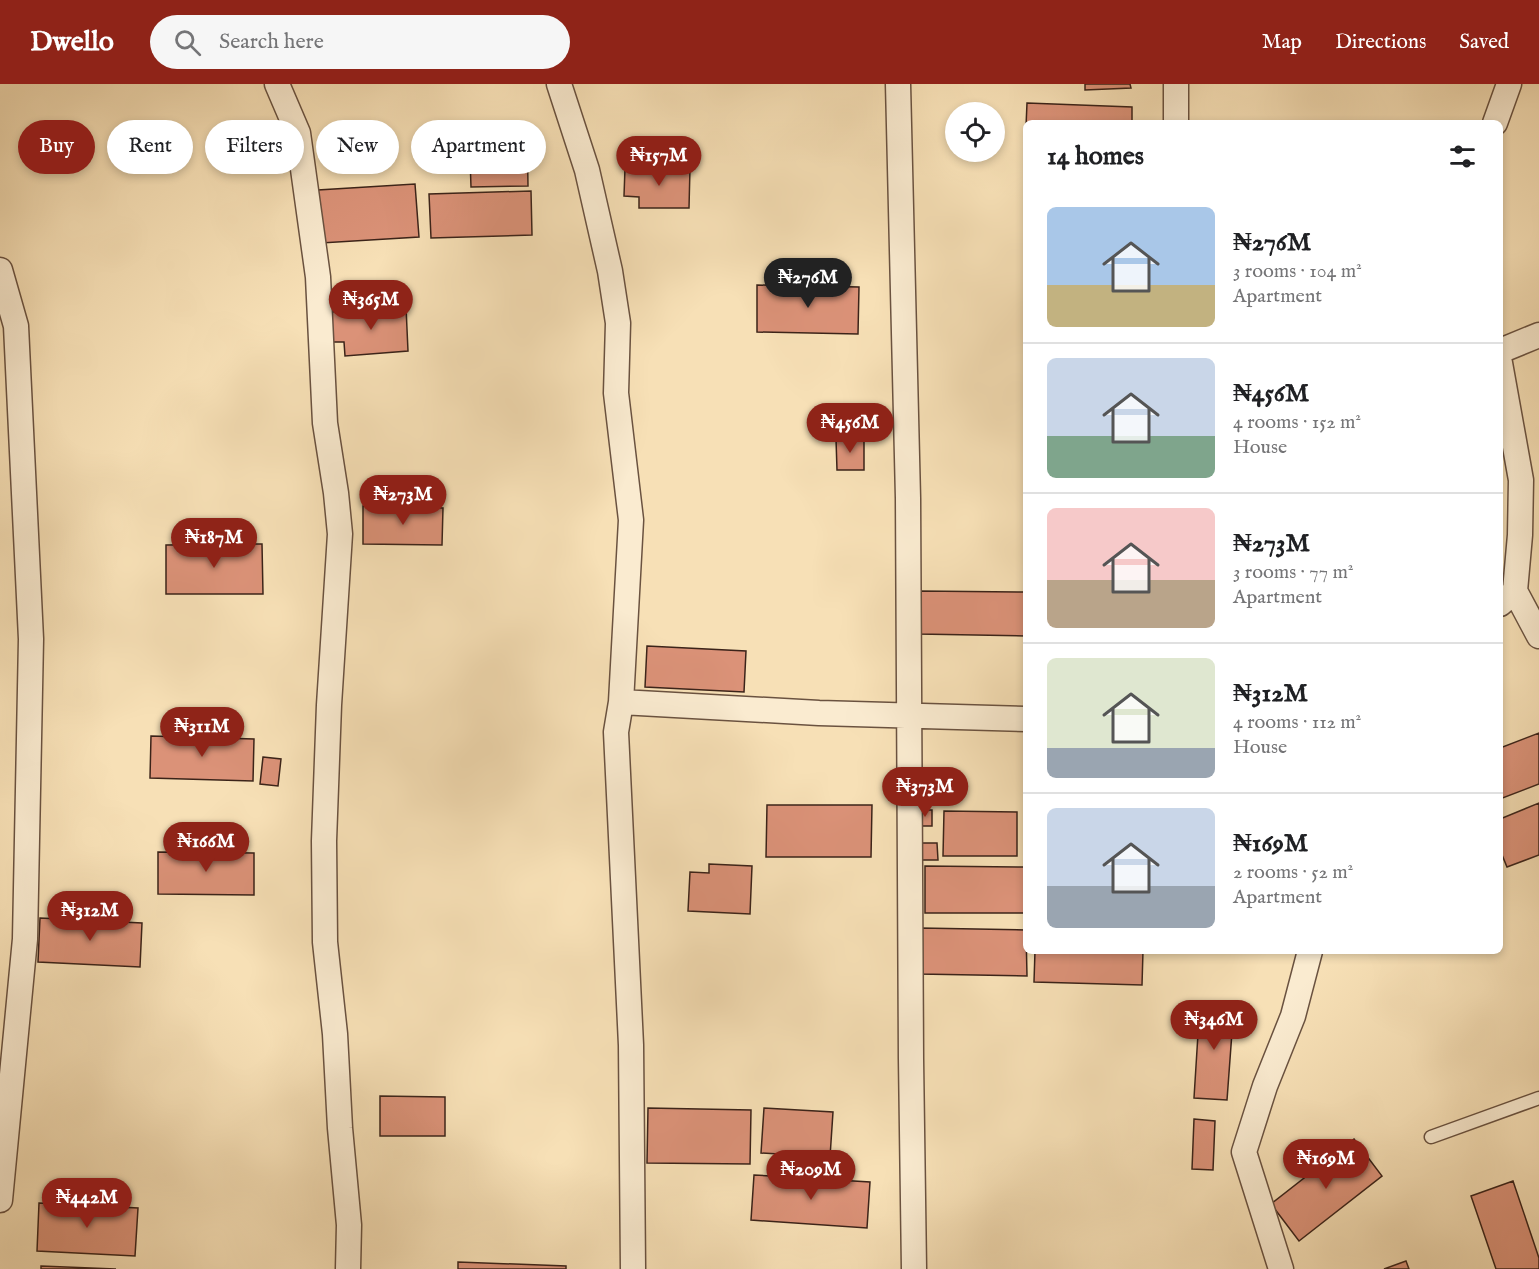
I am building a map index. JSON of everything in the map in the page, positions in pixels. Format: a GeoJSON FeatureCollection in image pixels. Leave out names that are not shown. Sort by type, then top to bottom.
{"type":"FeatureCollection","features":[{"type":"Feature","properties":{"kind":"street"},"geometry":{"type":"LineString","coordinates":[[277,84],[298,133],[318,277],[325,423],[340,534],[329,705],[324,841],[325,942],[335,1034],[340,1128],[349,1225],[348,1269]]}},
{"type":"Feature","properties":{"kind":"street"},"geometry":{"type":"LineString","coordinates":[[559,84],[587,170],[610,271],[618,323],[616,393],[631,520],[621,702],[616,732],[631,1045],[633,1269]]}},
{"type":"Feature","properties":{"kind":"street"},"geometry":{"type":"LineString","coordinates":[[898,84],[908,498],[914,1269]]}},
{"type":"Feature","properties":{"kind":"street"},"geometry":{"type":"LineString","coordinates":[[1176,84],[1176,120]]}},
{"type":"Feature","properties":{"kind":"street"},"geometry":{"type":"LineString","coordinates":[[1496,120],[1509,84]]}},
{"type":"Feature","properties":{"kind":"street"},"geometry":{"type":"LineString","coordinates":[[0,270],[16,326],[31,639],[25,939],[4,1113],[0,1200]]}},
{"type":"Feature","properties":{"kind":"street"},"geometry":{"type":"LineString","coordinates":[[1503,350],[1539,335]]}},
{"type":"Feature","properties":{"kind":"street"},"geometry":{"type":"LineString","coordinates":[[1503,380],[1521,480],[1520,535],[1507,598],[1539,636]]}},
{"type":"Feature","properties":{"kind":"street"},"geometry":{"type":"LineString","coordinates":[[621,702],[819,713],[1023,719]]}},
{"type":"Feature","properties":{"kind":"street"},"geometry":{"type":"LineString","coordinates":[[1281,1269],[1244,1152],[1265,1086],[1293,1016],[1309,954]]}},
{"type":"Feature","properties":{"kind":"lane"},"geometry":{"type":"LineString","coordinates":[[1431,1137],[1539,1098]]}},
{"type":"Feature","properties":{"kind":"building"},"geometry":{"type":"Polygon","coordinates":[[[1085,84],[1130,84],[1131,88],[1085,90],[1085,84]]]}},
{"type":"Feature","properties":{"kind":"building"},"geometry":{"type":"Polygon","coordinates":[[[1027,103],[1132,107],[1132,120],[1026,120],[1027,103]]]}},
{"type":"Feature","properties":{"kind":"building"},"geometry":{"type":"Polygon","coordinates":[[[625,168],[690,168],[689,208],[639,208],[639,197],[624,196],[625,168]]]}},
{"type":"Feature","properties":{"kind":"building"},"geometry":{"type":"Polygon","coordinates":[[[471,174],[528,174],[528,186],[471,187],[471,174]]]}},
{"type":"Feature","properties":{"kind":"building"},"geometry":{"type":"Polygon","coordinates":[[[415,184],[419,237],[321,243],[318,190],[415,184]]]}},
{"type":"Feature","properties":{"kind":"building"},"geometry":{"type":"Polygon","coordinates":[[[531,191],[532,235],[431,238],[429,194],[531,191]]]}},
{"type":"Feature","properties":{"kind":"building"},"geometry":{"type":"Polygon","coordinates":[[[757,285],[859,287],[858,334],[757,332],[757,285]]]}},
{"type":"Feature","properties":{"kind":"building"},"geometry":{"type":"Polygon","coordinates":[[[406,307],[408,351],[345,356],[344,342],[332,342],[330,312],[406,307]]]}},
{"type":"Feature","properties":{"kind":"building"},"geometry":{"type":"Polygon","coordinates":[[[836,439],[864,439],[864,470],[837,470],[836,439]]]}},
{"type":"Feature","properties":{"kind":"building"},"geometry":{"type":"Polygon","coordinates":[[[363,506],[443,508],[442,545],[363,544],[363,506]]]}},
{"type":"Feature","properties":{"kind":"building"},"geometry":{"type":"Polygon","coordinates":[[[262,544],[263,594],[166,594],[166,545],[262,544]]]}},
{"type":"Feature","properties":{"kind":"building"},"geometry":{"type":"Polygon","coordinates":[[[919,591],[1023,592],[1023,636],[918,634],[919,591]]]}},
{"type":"Feature","properties":{"kind":"building"},"geometry":{"type":"Polygon","coordinates":[[[647,646],[746,651],[744,692],[645,687],[647,646]]]}},
{"type":"Feature","properties":{"kind":"building"},"geometry":{"type":"Polygon","coordinates":[[[1539,733],[1539,784],[1503,798],[1503,747],[1539,733]]]}},
{"type":"Feature","properties":{"kind":"building"},"geometry":{"type":"Polygon","coordinates":[[[151,736],[254,739],[253,781],[150,778],[151,736]]]}},
{"type":"Feature","properties":{"kind":"building"},"geometry":{"type":"Polygon","coordinates":[[[263,757],[281,759],[278,786],[260,784],[263,757]]]}},
{"type":"Feature","properties":{"kind":"building"},"geometry":{"type":"Polygon","coordinates":[[[1539,803],[1539,855],[1507,867],[1503,857],[1503,818],[1539,803]]]}},
{"type":"Feature","properties":{"kind":"building"},"geometry":{"type":"Polygon","coordinates":[[[767,805],[872,805],[871,857],[766,857],[767,805]]]}},
{"type":"Feature","properties":{"kind":"building"},"geometry":{"type":"Polygon","coordinates":[[[919,810],[932,810],[932,826],[918,826],[919,810]]]}},
{"type":"Feature","properties":{"kind":"building"},"geometry":{"type":"Polygon","coordinates":[[[944,811],[1017,812],[1017,856],[943,856],[944,811]]]}},
{"type":"Feature","properties":{"kind":"building"},"geometry":{"type":"Polygon","coordinates":[[[920,843],[937,843],[938,860],[920,860],[920,843]]]}},
{"type":"Feature","properties":{"kind":"building"},"geometry":{"type":"Polygon","coordinates":[[[158,852],[254,853],[254,895],[158,894],[158,852]]]}},
{"type":"Feature","properties":{"kind":"building"},"geometry":{"type":"Polygon","coordinates":[[[709,864],[752,866],[750,914],[688,911],[690,872],[709,873],[709,864]]]}},
{"type":"Feature","properties":{"kind":"building"},"geometry":{"type":"Polygon","coordinates":[[[925,866],[1023,867],[1023,913],[925,913],[925,866]]]}},
{"type":"Feature","properties":{"kind":"building"},"geometry":{"type":"Polygon","coordinates":[[[40,918],[142,923],[140,967],[38,962],[40,918]]]}},
{"type":"Feature","properties":{"kind":"building"},"geometry":{"type":"Polygon","coordinates":[[[920,928],[1023,930],[1023,954],[1027,954],[1027,976],[919,974],[920,928]]]}},
{"type":"Feature","properties":{"kind":"building"},"geometry":{"type":"Polygon","coordinates":[[[1035,954],[1143,954],[1142,985],[1034,982],[1035,954]]]}},
{"type":"Feature","properties":{"kind":"building"},"geometry":{"type":"Polygon","coordinates":[[[1200,1002],[1234,1005],[1227,1100],[1194,1098],[1200,1002]]]}},
{"type":"Feature","properties":{"kind":"building"},"geometry":{"type":"Polygon","coordinates":[[[380,1096],[445,1097],[445,1136],[380,1136],[380,1096]]]}},
{"type":"Feature","properties":{"kind":"building"},"geometry":{"type":"Polygon","coordinates":[[[648,1108],[751,1110],[750,1164],[647,1163],[648,1108]]]}},
{"type":"Feature","properties":{"kind":"building"},"geometry":{"type":"Polygon","coordinates":[[[764,1108],[833,1112],[830,1157],[761,1153],[764,1108]]]}},
{"type":"Feature","properties":{"kind":"building"},"geometry":{"type":"Polygon","coordinates":[[[1194,1119],[1215,1121],[1213,1170],[1192,1169],[1194,1119]]]}},
{"type":"Feature","properties":{"kind":"building"},"geometry":{"type":"Polygon","coordinates":[[[1354,1139],[1382,1176],[1299,1241],[1271,1204],[1354,1139]]]}},
{"type":"Feature","properties":{"kind":"building"},"geometry":{"type":"Polygon","coordinates":[[[754,1175],[870,1182],[867,1228],[751,1220],[754,1175]]]}},
{"type":"Feature","properties":{"kind":"building"},"geometry":{"type":"Polygon","coordinates":[[[1513,1181],[1539,1258],[1539,1269],[1496,1269],[1471,1196],[1513,1181]]]}},
{"type":"Feature","properties":{"kind":"building"},"geometry":{"type":"Polygon","coordinates":[[[39,1203],[138,1208],[135,1256],[37,1251],[39,1203]]]}},
{"type":"Feature","properties":{"kind":"building"},"geometry":{"type":"Polygon","coordinates":[[[1406,1261],[1409,1269],[1384,1269],[1406,1261]]]}},
{"type":"Feature","properties":{"kind":"building"},"geometry":{"type":"Polygon","coordinates":[[[458,1262],[566,1266],[566,1269],[458,1269],[458,1262]]]}},
{"type":"Feature","properties":{"kind":"building"},"geometry":{"type":"Polygon","coordinates":[[[41,1266],[116,1269],[41,1269],[41,1266]]]}}]}
